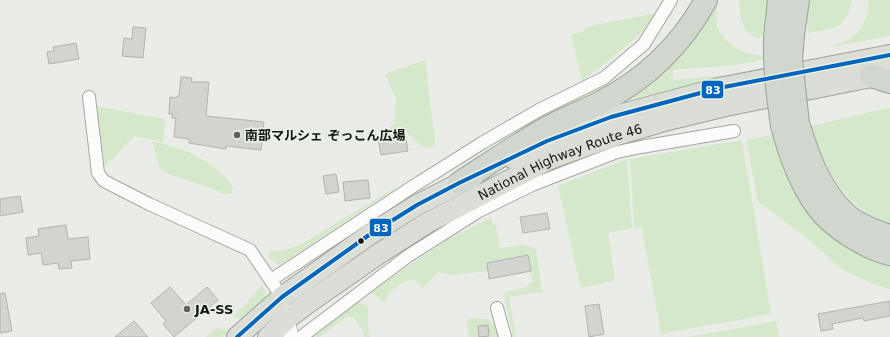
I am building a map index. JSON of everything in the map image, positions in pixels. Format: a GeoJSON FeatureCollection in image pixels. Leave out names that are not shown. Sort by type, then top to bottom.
{"type":"FeatureCollection","features":[{"type":"Feature","properties":{"kind":"highway"},"geometry":{"type":"LineString","coordinates":[[458,183],[544,129],[602,102],[638,80],[660,62],[682,36],[706,0]]}},
{"type":"Feature","properties":{"kind":"highway"},"geometry":{"type":"LineString","coordinates":[[779,0],[784,36]]}},
{"type":"Feature","properties":{"kind":"highway"},"geometry":{"type":"LineString","coordinates":[[798,0],[784,36],[774,54],[776,85],[790,125],[807,151],[817,175],[831,196],[847,215],[869,228],[890,236]]}},
{"type":"Feature","properties":{"kind":"highway","name":"National Highway Route 46"},"geometry":{"type":"LineString","coordinates":[[237,337],[282,297],[369,235],[417,205],[458,183],[547,142],[611,117],[719,88],[890,55]]}},
{"type":"Feature","properties":{"kind":"highway","name":"National Highway Route 46"},"geometry":{"type":"LineString","coordinates":[[268,337],[289,328],[308,303],[427,223],[552,158],[614,136],[668,120],[726,106],[884,77]]}},
{"type":"Feature","properties":{"kind":"highway"},"geometry":{"type":"LineString","coordinates":[[790,125],[789,152],[818,209],[837,226],[862,244],[890,254]]}},
{"type":"Feature","properties":{"kind":"street"},"geometry":{"type":"LineString","coordinates":[[271,280],[412,187],[482,143],[538,110],[604,78],[644,44],[672,0]]}},
{"type":"Feature","properties":{"kind":"street"},"geometry":{"type":"LineString","coordinates":[[89,96],[98,173],[104,181],[149,204],[250,250],[282,297],[289,328]]}},
{"type":"Feature","properties":{"kind":"street"},"geometry":{"type":"LineString","coordinates":[[301,337],[408,256],[479,211],[532,185],[617,152],[734,131]]}},
{"type":"Feature","properties":{"kind":"street"},"geometry":{"type":"LineString","coordinates":[[497,308],[505,337]]}},
{"type":"Feature","properties":{"kind":"green space"},"geometry":{"type":"Polygon","coordinates":[[[717,0],[717,25],[726,41],[745,52],[767,56],[766,59],[736,65],[673,70],[673,80],[724,75],[726,78],[628,100],[662,70],[692,40],[717,0]]]}},
{"type":"Feature","properties":{"kind":"green space"},"geometry":{"type":"Polygon","coordinates":[[[739,0],[769,0],[766,29],[763,36],[757,39],[746,31],[741,19],[739,0]]]}},
{"type":"Feature","properties":{"kind":"green space"},"geometry":{"type":"Polygon","coordinates":[[[806,0],[852,0],[847,17],[838,26],[808,33],[806,0]]]}},
{"type":"Feature","properties":{"kind":"green space"},"geometry":{"type":"Polygon","coordinates":[[[868,0],[890,0],[890,36],[831,47],[850,39],[858,32],[864,24],[867,15],[868,0]]]}},
{"type":"Feature","properties":{"kind":"green space"},"geometry":{"type":"Polygon","coordinates":[[[656,13],[643,31],[629,44],[582,81],[571,34],[584,32],[585,27],[656,13]]]}},
{"type":"Feature","properties":{"kind":"green space"},"geometry":{"type":"Polygon","coordinates":[[[425,60],[435,141],[434,146],[425,149],[406,132],[387,135],[386,130],[395,123],[396,99],[385,74],[425,60]]]}},
{"type":"Feature","properties":{"kind":"green space"},"geometry":{"type":"Polygon","coordinates":[[[608,80],[606,87],[594,95],[514,132],[438,177],[482,148],[538,115],[608,80]]]}},
{"type":"Feature","properties":{"kind":"green space"},"geometry":{"type":"Polygon","coordinates":[[[95,106],[165,119],[163,143],[134,136],[104,168],[95,106]]]}},
{"type":"Feature","properties":{"kind":"green space"},"geometry":{"type":"Polygon","coordinates":[[[890,108],[890,224],[860,207],[848,197],[838,185],[823,158],[811,126],[890,108]]]}},
{"type":"Feature","properties":{"kind":"green space"},"geometry":{"type":"Polygon","coordinates":[[[778,134],[890,264],[890,289],[876,285],[843,270],[803,235],[758,202],[746,140],[778,134]]]}},
{"type":"Feature","properties":{"kind":"green space"},"geometry":{"type":"Polygon","coordinates":[[[742,140],[771,314],[661,334],[642,228],[634,227],[630,159],[742,140]]]}},
{"type":"Feature","properties":{"kind":"green space"},"geometry":{"type":"Polygon","coordinates":[[[152,141],[191,153],[214,167],[233,186],[232,193],[225,195],[211,188],[168,174],[160,168],[152,141]]]}},
{"type":"Feature","properties":{"kind":"green space"},"geometry":{"type":"Polygon","coordinates":[[[627,159],[632,228],[608,233],[615,278],[613,281],[582,288],[580,286],[558,186],[627,159]]]}},
{"type":"Feature","properties":{"kind":"green space"},"geometry":{"type":"Polygon","coordinates":[[[396,187],[280,265],[268,256],[271,251],[284,250],[300,245],[396,187]]]}},
{"type":"Feature","properties":{"kind":"green space"},"geometry":{"type":"Polygon","coordinates":[[[490,218],[496,227],[500,248],[523,245],[536,248],[542,292],[509,297],[516,337],[513,337],[504,295],[506,292],[526,287],[533,281],[529,268],[521,267],[453,275],[439,272],[423,288],[413,279],[404,282],[389,292],[385,302],[371,293],[371,291],[448,239],[490,218]]]}},
{"type":"Feature","properties":{"kind":"green space"},"geometry":{"type":"Polygon","coordinates":[[[262,285],[266,293],[264,301],[250,316],[238,319],[233,315],[244,306],[262,285]]]}},
{"type":"Feature","properties":{"kind":"green space"},"geometry":{"type":"Polygon","coordinates":[[[356,301],[368,306],[368,325],[370,337],[363,337],[363,332],[354,317],[346,317],[320,337],[310,337],[356,301]]]}},
{"type":"Feature","properties":{"kind":"green space"},"geometry":{"type":"Polygon","coordinates":[[[471,318],[488,319],[496,326],[499,337],[469,337],[466,321],[471,318]]]}},
{"type":"Feature","properties":{"kind":"green space"},"geometry":{"type":"Polygon","coordinates":[[[776,321],[779,337],[687,337],[776,321]]]}},
{"type":"Feature","properties":{"kind":"green space"},"geometry":{"type":"Polygon","coordinates":[[[216,328],[229,332],[223,337],[206,337],[216,328]]]}},
{"type":"Feature","properties":{"kind":"building"},"geometry":{"type":"Polygon","coordinates":[[[133,27],[146,28],[143,58],[122,56],[124,38],[132,39],[133,27]]]}},
{"type":"Feature","properties":{"kind":"building"},"geometry":{"type":"Polygon","coordinates":[[[76,43],[79,59],[49,64],[47,52],[54,51],[53,47],[76,43]]]}},
{"type":"Feature","properties":{"kind":"building"},"geometry":{"type":"Polygon","coordinates":[[[181,77],[192,78],[191,82],[209,82],[206,116],[264,122],[261,150],[226,146],[226,149],[189,143],[189,139],[174,137],[176,118],[172,118],[172,114],[169,114],[170,97],[176,98],[179,96],[181,77]]]}},
{"type":"Feature","properties":{"kind":"building"},"geometry":{"type":"Polygon","coordinates":[[[405,134],[408,151],[381,155],[378,138],[405,134]]]}},
{"type":"Feature","properties":{"kind":"building"},"geometry":{"type":"Polygon","coordinates":[[[336,174],[339,192],[326,194],[323,176],[336,174]]]}},
{"type":"Feature","properties":{"kind":"building"},"geometry":{"type":"Polygon","coordinates":[[[368,180],[370,198],[345,201],[343,182],[368,180]]]}},
{"type":"Feature","properties":{"kind":"building"},"geometry":{"type":"Polygon","coordinates":[[[20,196],[23,212],[0,216],[0,199],[20,196]]]}},
{"type":"Feature","properties":{"kind":"building"},"geometry":{"type":"Polygon","coordinates":[[[547,213],[550,229],[523,233],[520,217],[547,213]]]}},
{"type":"Feature","properties":{"kind":"building"},"geometry":{"type":"Polygon","coordinates":[[[66,225],[68,239],[88,237],[90,259],[71,261],[72,268],[59,269],[58,263],[43,265],[41,253],[28,255],[26,238],[39,236],[38,229],[66,225]]]}},
{"type":"Feature","properties":{"kind":"building"},"geometry":{"type":"Polygon","coordinates":[[[528,255],[531,271],[489,279],[487,263],[528,255]]]}},
{"type":"Feature","properties":{"kind":"building"},"geometry":{"type":"Polygon","coordinates":[[[170,287],[186,305],[207,287],[218,300],[174,337],[163,324],[166,321],[151,303],[170,287]]]}},
{"type":"Feature","properties":{"kind":"building"},"geometry":{"type":"Polygon","coordinates":[[[5,293],[12,331],[0,333],[0,294],[5,293]]]}},
{"type":"Feature","properties":{"kind":"building"},"geometry":{"type":"Polygon","coordinates":[[[890,301],[890,316],[864,321],[863,318],[832,324],[833,329],[821,331],[818,314],[890,301]]]}},
{"type":"Feature","properties":{"kind":"building"},"geometry":{"type":"Polygon","coordinates":[[[599,304],[604,334],[589,337],[585,306],[599,304]]]}},
{"type":"Feature","properties":{"kind":"building"},"geometry":{"type":"Polygon","coordinates":[[[134,321],[148,337],[115,337],[134,321]]]}},
{"type":"Feature","properties":{"kind":"building"},"geometry":{"type":"Polygon","coordinates":[[[488,325],[489,336],[479,337],[478,326],[488,325]]]}},
{"type":"Feature","properties":{"kind":"transit line","name":"83"},"geometry":{"type":"LineString","coordinates":[[237,337],[282,297],[369,235],[417,205],[547,141],[611,117],[719,88],[890,55]]}},
{"type":"Feature","properties":{"kind":"place","name":"南部マルシェ ぞっこん広場"},"geometry":{"type":"Point","coordinates":[237,135]}},
{"type":"Feature","properties":{"kind":"place","name":"JA-SS"},"geometry":{"type":"Point","coordinates":[187,309]}}]}
